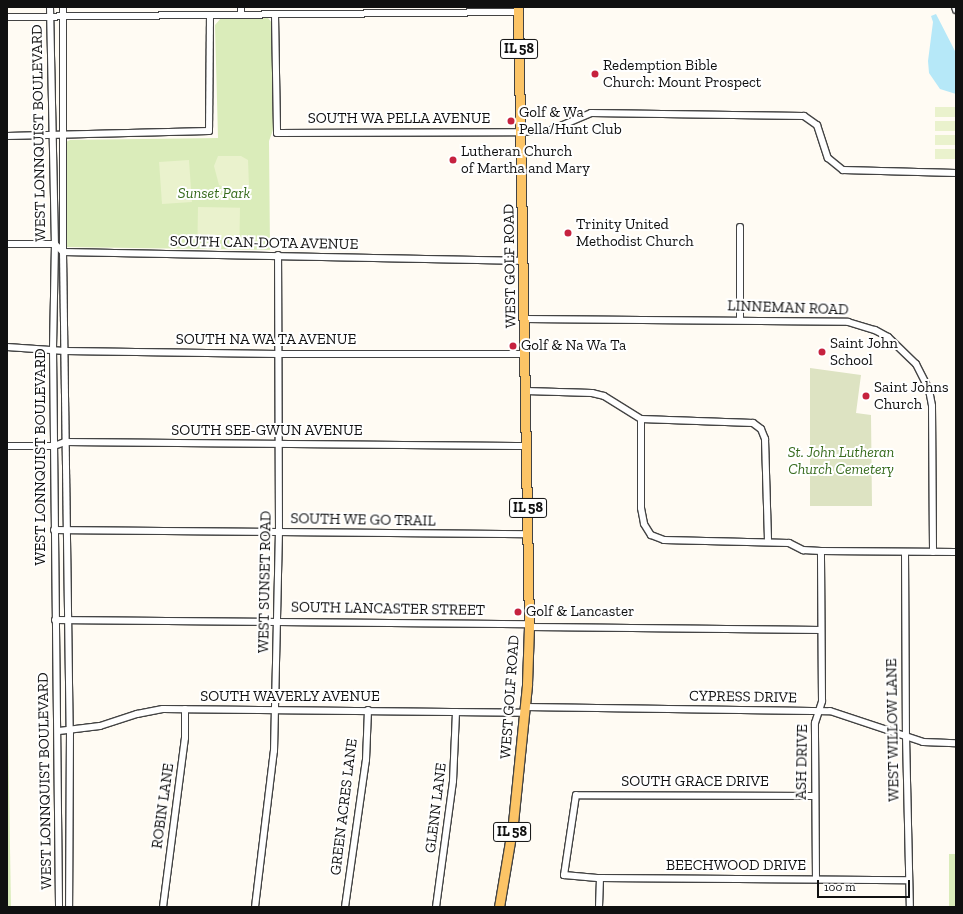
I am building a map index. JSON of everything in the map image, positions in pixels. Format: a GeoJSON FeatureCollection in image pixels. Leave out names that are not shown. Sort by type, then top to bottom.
{"type":"FeatureCollection","features":[{"type":"Feature","properties":{"kind":"main road","name":"WEST GOLF ROAD"},"geometry":{"type":"LineString","coordinates":[[499,907],[513,823],[525,710],[529,626],[526,354],[518,10]]}},
{"type":"Feature","properties":{"kind":"street","name":"WEST LONNQUIST BOULEVARD"},"geometry":{"type":"LineString","coordinates":[[50,7],[54,244],[53,349],[55,620],[59,730],[59,907]]}},
{"type":"Feature","properties":{"kind":"street","name":"WEST LONNQUIST BOULEVARD"},"geometry":{"type":"LineString","coordinates":[[63,7],[62,252],[65,351],[66,620],[70,730],[70,907]]}},
{"type":"Feature","properties":{"kind":"street"},"geometry":{"type":"LineString","coordinates":[[241,7],[241,15]]}},
{"type":"Feature","properties":{"kind":"street"},"geometry":{"type":"LineString","coordinates":[[7,17],[50,15],[275,15],[518,10]]}},
{"type":"Feature","properties":{"kind":"street"},"geometry":{"type":"LineString","coordinates":[[7,136],[63,136],[209,131],[210,15]]}},
{"type":"Feature","properties":{"kind":"street","name":"SOUTH WA PELLA AVENUE"},"geometry":{"type":"LineString","coordinates":[[275,15],[278,133],[521,132],[550,130],[591,113],[804,116],[817,125],[828,158],[843,170],[956,173]]}},
{"type":"Feature","properties":{"kind":"street"},"geometry":{"type":"LineString","coordinates":[[740,227],[740,319]]}},
{"type":"Feature","properties":{"kind":"street"},"geometry":{"type":"LineString","coordinates":[[7,244],[54,244],[62,252]]}},
{"type":"Feature","properties":{"kind":"street","name":"SOUTH CAN-DOTA AVENUE"},"geometry":{"type":"LineString","coordinates":[[62,252],[278,255],[524,261]]}},
{"type":"Feature","properties":{"kind":"street","name":"WEST SUNSET ROAD"},"geometry":{"type":"LineString","coordinates":[[255,907],[272,773],[276,710],[279,532],[278,255]]}},
{"type":"Feature","properties":{"kind":"street","name":"LINNEMAN ROAD"},"geometry":{"type":"LineString","coordinates":[[525,319],[740,319],[848,322],[875,330],[909,355],[924,378],[932,407],[933,552]]}},
{"type":"Feature","properties":{"kind":"street","name":"SOUTH NA WA TA AVENUE"},"geometry":{"type":"LineString","coordinates":[[7,347],[65,351],[278,354],[526,354]]}},
{"type":"Feature","properties":{"kind":"street"},"geometry":{"type":"LineString","coordinates":[[526,391],[592,393],[604,396],[641,419],[742,421],[761,429],[765,440],[768,542]]}},
{"type":"Feature","properties":{"kind":"street"},"geometry":{"type":"LineString","coordinates":[[641,419],[641,508],[644,524],[651,535],[664,540],[789,543],[804,550],[821,551],[956,552]]}},
{"type":"Feature","properties":{"kind":"street","name":"SOUTH SEE-GWUN AVENUE"},"geometry":{"type":"LineString","coordinates":[[7,446],[54,446],[65,442],[527,446]]}},
{"type":"Feature","properties":{"kind":"street","name":"SOUTH WE GO TRAIL"},"geometry":{"type":"LineString","coordinates":[[54,530],[528,534]]}},
{"type":"Feature","properties":{"kind":"street","name":"ASH DRIVE"},"geometry":{"type":"LineString","coordinates":[[816,879],[814,796],[815,723],[822,701],[821,551]]}},
{"type":"Feature","properties":{"kind":"street","name":"WEST WILLOW LANE"},"geometry":{"type":"LineString","coordinates":[[906,552],[906,736],[910,907]]}},
{"type":"Feature","properties":{"kind":"street","name":"SOUTH LANCASTER STREET"},"geometry":{"type":"LineString","coordinates":[[55,620],[278,621],[821,630]]}},
{"type":"Feature","properties":{"kind":"street","name":"SOUTH WAVERLY AVENUE"},"geometry":{"type":"LineString","coordinates":[[59,730],[100,726],[148,711],[185,709],[456,712],[525,710]]}},
{"type":"Feature","properties":{"kind":"street","name":"ROBIN LANE"},"geometry":{"type":"LineString","coordinates":[[163,907],[186,738],[185,709]]}},
{"type":"Feature","properties":{"kind":"street","name":"GREEN ACRES LANE"},"geometry":{"type":"LineString","coordinates":[[345,907],[366,760],[368,710]]}},
{"type":"Feature","properties":{"kind":"street","name":"CYPRESS DRIVE"},"geometry":{"type":"LineString","coordinates":[[525,710],[818,711],[843,714],[922,742],[956,743]]}},
{"type":"Feature","properties":{"kind":"street","name":"GLENN LANE"},"geometry":{"type":"LineString","coordinates":[[436,907],[452,781],[456,712]]}},
{"type":"Feature","properties":{"kind":"street","name":"SOUTH GRACE DRIVE"},"geometry":{"type":"LineString","coordinates":[[564,875],[576,795],[814,796]]}},
{"type":"Feature","properties":{"kind":"street","name":"BEECHWOOD DRIVE"},"geometry":{"type":"LineString","coordinates":[[564,875],[600,878],[909,880]]}},
{"type":"Feature","properties":{"kind":"street"},"geometry":{"type":"LineString","coordinates":[[599,907],[600,878]]}},
{"type":"Feature","properties":{"kind":"green space","name":"Sunset Park"},"geometry":{"type":"Polygon","coordinates":[[[221,18],[268,18],[273,24],[273,130],[269,141],[270,250],[66,247],[66,142],[70,140],[218,138],[215,25],[221,18]]]}},
{"type":"Feature","properties":{"kind":"green space"},"geometry":{"type":"Polygon","coordinates":[[[935,107],[956,107],[956,117],[935,117],[935,107]]]}},
{"type":"Feature","properties":{"kind":"green space"},"geometry":{"type":"Polygon","coordinates":[[[935,121],[956,121],[956,131],[935,131],[935,121]]]}},
{"type":"Feature","properties":{"kind":"green space"},"geometry":{"type":"Polygon","coordinates":[[[935,135],[956,135],[956,145],[935,145],[935,135]]]}},
{"type":"Feature","properties":{"kind":"green space"},"geometry":{"type":"Polygon","coordinates":[[[935,149],[956,149],[956,159],[935,159],[935,149]]]}},
{"type":"Feature","properties":{"kind":"green space"},"geometry":{"type":"Polygon","coordinates":[[[218,156],[241,156],[248,160],[249,187],[235,191],[219,185],[214,166],[218,156]]]}},
{"type":"Feature","properties":{"kind":"green space"},"geometry":{"type":"Polygon","coordinates":[[[189,160],[192,202],[162,204],[159,162],[189,160]]]}},
{"type":"Feature","properties":{"kind":"green space"},"geometry":{"type":"Polygon","coordinates":[[[198,207],[240,208],[239,238],[197,237],[198,207]]]}},
{"type":"Feature","properties":{"kind":"green space","name":"St. John Lutheran Church Cemetery"},"geometry":{"type":"Polygon","coordinates":[[[810,368],[861,375],[856,413],[871,415],[872,506],[810,506],[810,368]]]}},
{"type":"Feature","properties":{"kind":"green space"},"geometry":{"type":"Polygon","coordinates":[[[7,667],[11,907],[7,907],[7,667]]]}},
{"type":"Feature","properties":{"kind":"green space"},"geometry":{"type":"Polygon","coordinates":[[[949,854],[956,854],[956,907],[949,907],[949,854]]]}},
{"type":"Feature","properties":{"kind":"water"},"geometry":{"type":"Polygon","coordinates":[[[936,14],[956,53],[956,94],[940,89],[929,73],[928,61],[933,22],[931,16],[936,14]]]}},
{"type":"Feature","properties":{"kind":"place","name":"Redemption Bible Church: Mount Prospect"},"geometry":{"type":"Point","coordinates":[595,74]}},
{"type":"Feature","properties":{"kind":"place","name":"Golf & Wa Pella/Hunt Club"},"geometry":{"type":"Point","coordinates":[511,121]}},
{"type":"Feature","properties":{"kind":"place","name":"Lutheran Church of Martha and Mary"},"geometry":{"type":"Point","coordinates":[453,160]}},
{"type":"Feature","properties":{"kind":"place","name":"Trinity United Methodist Church"},"geometry":{"type":"Point","coordinates":[568,233]}},
{"type":"Feature","properties":{"kind":"place","name":"Golf & Na Wa Ta"},"geometry":{"type":"Point","coordinates":[513,346]}},
{"type":"Feature","properties":{"kind":"place","name":"Saint John School"},"geometry":{"type":"Point","coordinates":[822,352]}},
{"type":"Feature","properties":{"kind":"place","name":"Saint Johns Church"},"geometry":{"type":"Point","coordinates":[866,396]}},
{"type":"Feature","properties":{"kind":"place","name":"Golf & Lancaster"},"geometry":{"type":"Point","coordinates":[518,612]}}]}
